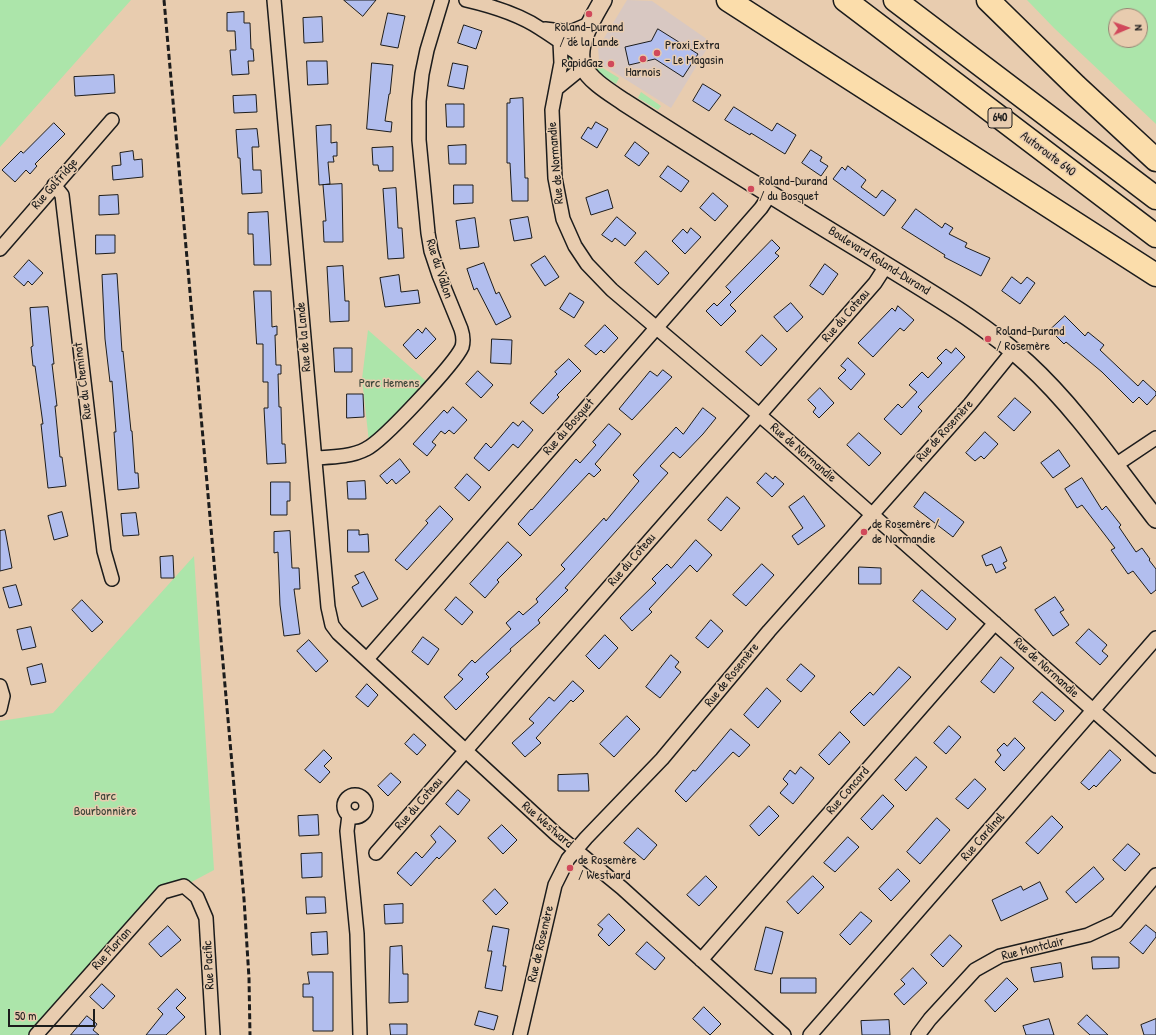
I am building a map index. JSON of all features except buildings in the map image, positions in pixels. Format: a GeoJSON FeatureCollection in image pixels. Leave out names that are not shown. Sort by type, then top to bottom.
{"type":"FeatureCollection","features":[{"type":"Feature","properties":{"kind":"highway"},"geometry":{"type":"LineString","coordinates":[[728,0],[1156,275]]}},
{"type":"Feature","properties":{"kind":"highway","name":"Autoroute 640"},"geometry":{"type":"LineString","coordinates":[[845,0],[1156,236]]}},
{"type":"Feature","properties":{"kind":"highway","name":"640"},"geometry":{"type":"LineString","coordinates":[[895,0],[1156,198]]}},
{"type":"Feature","properties":{"kind":"highway"},"geometry":{"type":"LineString","coordinates":[[988,0],[1076,86],[1156,160]]}},
{"type":"Feature","properties":{"kind":"street","name":"Rue de la Lande"},"geometry":{"type":"LineString","coordinates":[[274,0],[330,620],[338,633],[367,659]]}},
{"type":"Feature","properties":{"kind":"street","name":"Rue du Vallon"},"geometry":{"type":"LineString","coordinates":[[315,458],[359,452],[376,443],[388,432],[449,364],[462,344],[461,329],[431,251],[426,219],[419,140],[418,101],[421,81],[427,50],[442,0]]}},
{"type":"Feature","properties":{"kind":"street"},"geometry":{"type":"LineString","coordinates":[[466,0],[510,14],[540,28],[560,42],[584,46]]}},
{"type":"Feature","properties":{"kind":"street"},"geometry":{"type":"LineString","coordinates":[[584,46],[603,0]]}},
{"type":"Feature","properties":{"kind":"street"},"geometry":{"type":"LineString","coordinates":[[556,89],[584,46],[599,28],[616,0]]}},
{"type":"Feature","properties":{"kind":"street"},"geometry":{"type":"LineString","coordinates":[[540,28],[570,32],[584,46]]}},
{"type":"Feature","properties":{"kind":"street","name":"Rue de Normandie"},"geometry":{"type":"LineString","coordinates":[[560,42],[562,58],[551,118],[553,160],[558,201],[567,229],[575,246],[592,271],[612,290],[872,514],[1156,766]]}},
{"type":"Feature","properties":{"kind":"street","name":"Boulevard Roland-Durand"},"geometry":{"type":"LineString","coordinates":[[584,46],[590,75],[624,102],[970,319],[1013,351],[1064,401],[1156,519]]}},
{"type":"Feature","properties":{"kind":"street","name":"Rue Golfridge"},"geometry":{"type":"LineString","coordinates":[[0,249],[112,120]]}},
{"type":"Feature","properties":{"kind":"street","name":"Rue du Cheminot"},"geometry":{"type":"LineString","coordinates":[[54,185],[62,195],[104,552],[112,579]]}},
{"type":"Feature","properties":{"kind":"street","name":"Rue du Bosquet"},"geometry":{"type":"LineString","coordinates":[[367,659],[761,208],[771,194]]}},
{"type":"Feature","properties":{"kind":"street","name":"Rue du Coteau"},"geometry":{"type":"LineString","coordinates":[[376,853],[875,283],[886,266]]}},
{"type":"Feature","properties":{"kind":"street","name":"Rue de Rosemère"},"geometry":{"type":"LineString","coordinates":[[520,1035],[555,886],[563,868],[576,850],[662,759],[756,645],[970,404],[1013,351]]}},
{"type":"Feature","properties":{"kind":"street"},"geometry":{"type":"LineString","coordinates":[[1114,466],[1156,438]]}},
{"type":"Feature","properties":{"kind":"street","name":"Rue Concord"},"geometry":{"type":"LineString","coordinates":[[701,960],[995,623]]}},
{"type":"Feature","properties":{"kind":"street","name":"Rue Cardinal"},"geometry":{"type":"LineString","coordinates":[[810,1035],[1094,711],[1156,638]]}},
{"type":"Feature","properties":{"kind":"street","name":"Rue Westward"},"geometry":{"type":"LineString","coordinates":[[367,659],[465,751],[576,850],[592,862],[784,1035]]}},
{"type":"Feature","properties":{"kind":"street"},"geometry":{"type":"LineString","coordinates":[[0,686],[3,696],[0,709]]}},
{"type":"Feature","properties":{"kind":"street"},"geometry":{"type":"LineString","coordinates":[[349,816],[347,831],[357,941],[360,1035]]}},
{"type":"Feature","properties":{"kind":"street","name":"Rue Montclair"},"geometry":{"type":"LineString","coordinates":[[918,1035],[930,1019],[975,970],[1000,956],[1088,935],[1116,922],[1156,875]]}},
{"type":"Feature","properties":{"kind":"street","name":"Rue Florian"},"geometry":{"type":"LineString","coordinates":[[36,1035],[163,892],[184,886],[197,897]]}},
{"type":"Feature","properties":{"kind":"street","name":"Rue Pacific"},"geometry":{"type":"LineString","coordinates":[[197,897],[206,918],[213,1035]]}},
{"type":"Feature","properties":{"kind":"shaded area"},"geometry":{"type":"Polygon","coordinates":[[[627,0],[652,1],[711,42],[671,108],[601,64],[599,60],[598,48],[627,0]]]}},
{"type":"Feature","properties":{"kind":"green space"},"geometry":{"type":"Polygon","coordinates":[[[0,0],[131,0],[0,147],[0,0]]]}},
{"type":"Feature","properties":{"kind":"green space"},"geometry":{"type":"Polygon","coordinates":[[[1027,0],[1156,0],[1156,124],[1054,28],[1027,0]]]}},
{"type":"Feature","properties":{"kind":"green space"},"geometry":{"type":"Polygon","coordinates":[[[567,54],[569,55],[573,68],[565,73],[567,54]]]}},
{"type":"Feature","properties":{"kind":"green space"},"geometry":{"type":"Polygon","coordinates":[[[595,59],[601,67],[619,78],[616,84],[604,77],[598,71],[595,64],[595,59]]]}},
{"type":"Feature","properties":{"kind":"green space"},"geometry":{"type":"Polygon","coordinates":[[[641,92],[661,106],[658,110],[638,98],[641,92]]]}},
{"type":"Feature","properties":{"kind":"green space","name":"Parc Hemens"},"geometry":{"type":"Polygon","coordinates":[[[368,330],[426,381],[386,426],[369,442],[362,379],[368,330]]]}},
{"type":"Feature","properties":{"kind":"green space","name":"Parc Bourbonnière"},"geometry":{"type":"Polygon","coordinates":[[[194,556],[214,870],[184,886],[163,892],[36,1035],[0,1035],[0,721],[53,713],[194,556]]]}},
{"type":"Feature","properties":{"kind":"railway"},"geometry":{"type":"LineString","coordinates":[[164,0],[244,899],[249,978],[250,1035]]}},
{"type":"Feature","properties":{"kind":"place","name":"Roland-Durand / de la Lande"},"geometry":{"type":"Point","coordinates":[589,14]}},
{"type":"Feature","properties":{"kind":"place","name":"Proxi Extra - Le Magasin"},"geometry":{"type":"Point","coordinates":[657,53]}},
{"type":"Feature","properties":{"kind":"place","name":"Harnois"},"geometry":{"type":"Point","coordinates":[643,59]}},
{"type":"Feature","properties":{"kind":"place","name":"RapidGaz"},"geometry":{"type":"Point","coordinates":[611,64]}},
{"type":"Feature","properties":{"kind":"place","name":"Roland-Durand / du Bosquet"},"geometry":{"type":"Point","coordinates":[751,189]}},
{"type":"Feature","properties":{"kind":"place","name":"Roland-Durand / Rosemère"},"geometry":{"type":"Point","coordinates":[988,339]}},
{"type":"Feature","properties":{"kind":"place","name":"de Rosemère / de Normandie"},"geometry":{"type":"Point","coordinates":[864,532]}},
{"type":"Feature","properties":{"kind":"place","name":"de Rosemère / Westward"},"geometry":{"type":"Point","coordinates":[570,868]}}]}
